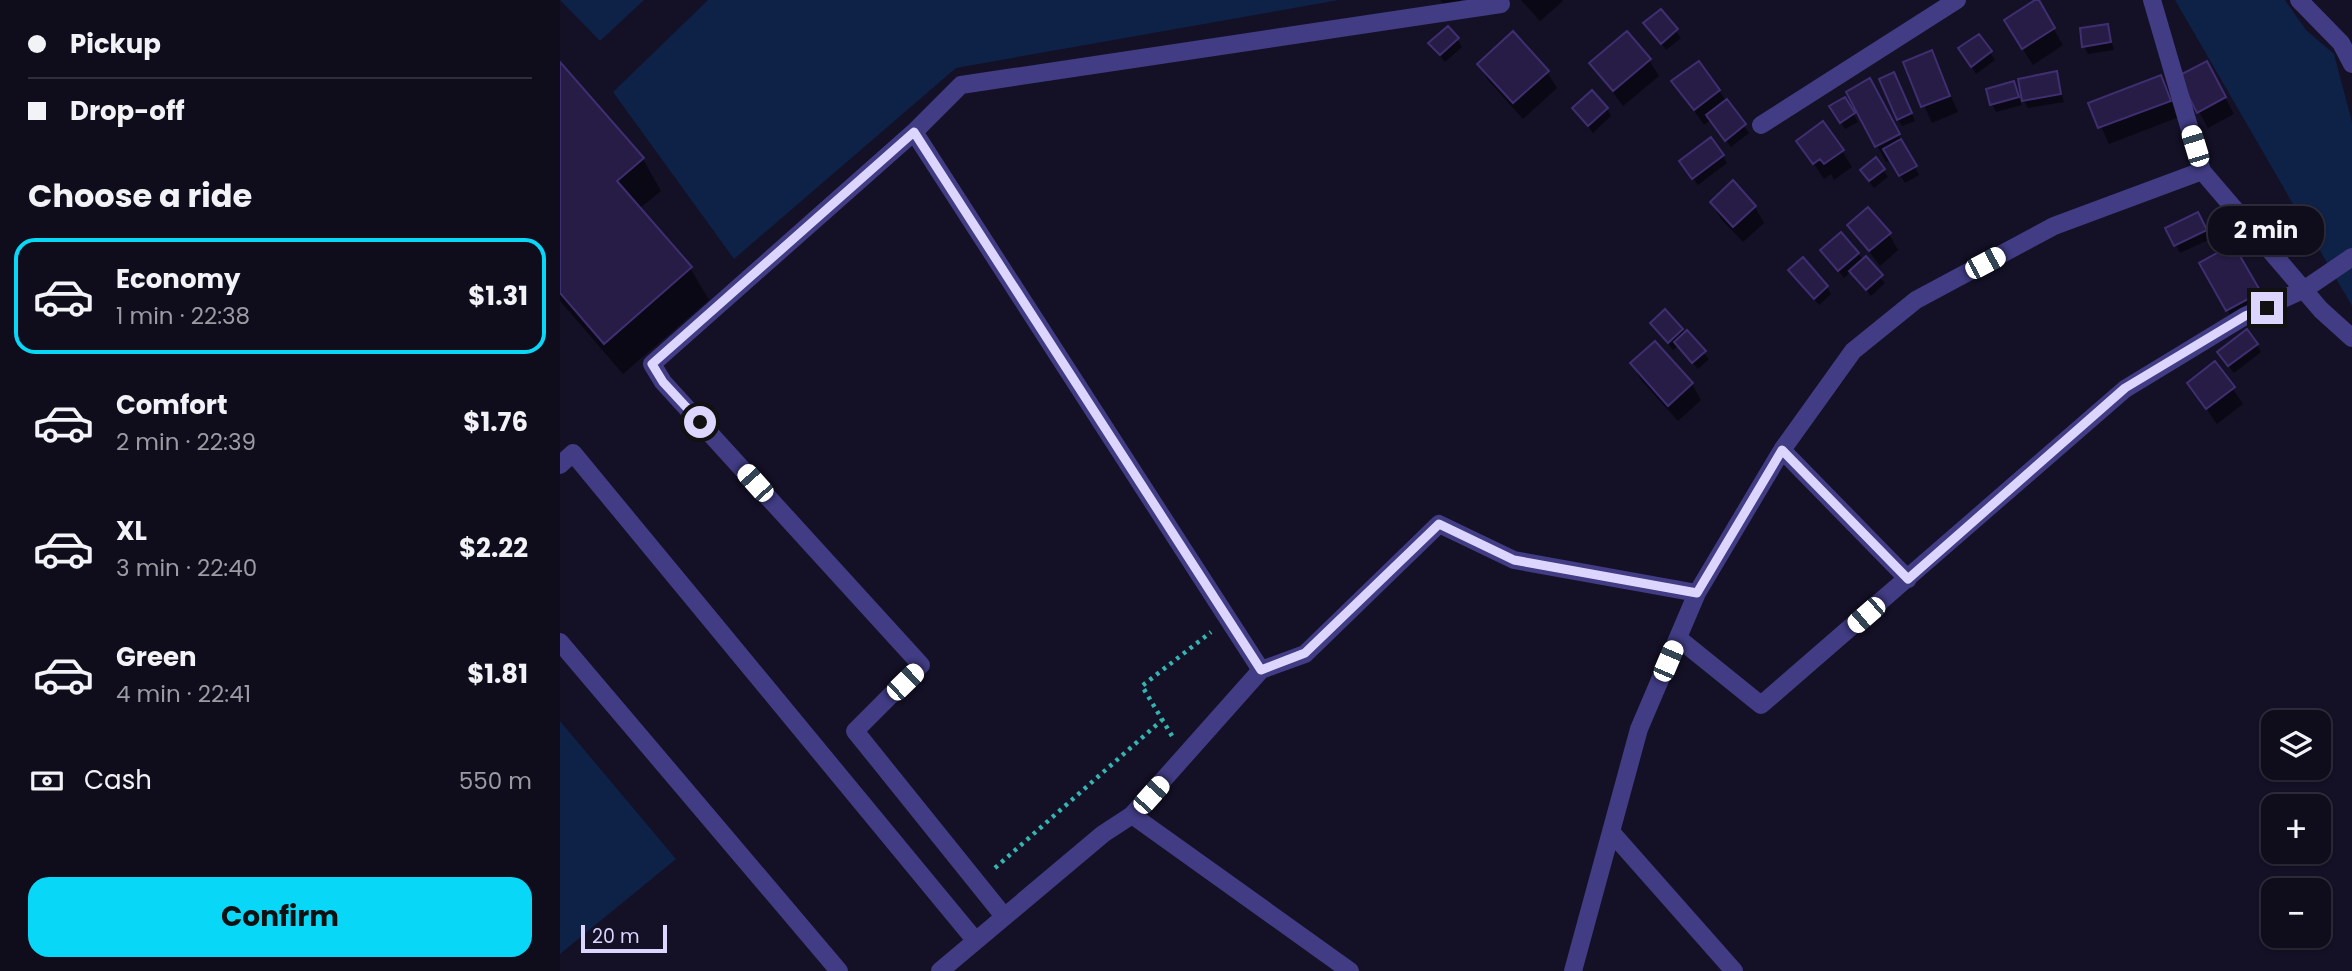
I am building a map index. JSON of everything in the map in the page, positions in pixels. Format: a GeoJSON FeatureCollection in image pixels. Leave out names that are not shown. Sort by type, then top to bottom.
{"type":"FeatureCollection","features":[{"type":"Feature","properties":{"kind":"street"},"geometry":{"type":"LineString","coordinates":[[1003,915],[855,731],[921,665],[663,382],[652,364],[914,132],[961,85],[1501,4],[1496,0]]}},
{"type":"Feature","properties":{"kind":"street"},"geometry":{"type":"LineString","coordinates":[[1761,125],[1958,0]]}},
{"type":"Feature","properties":{"kind":"street"},"geometry":{"type":"LineString","coordinates":[[2152,0],[2202,171],[2312,284],[2321,310],[2352,338]]}},
{"type":"Feature","properties":{"kind":"street"},"geometry":{"type":"LineString","coordinates":[[2299,0],[2341,43],[2352,64]]}},
{"type":"Feature","properties":{"kind":"street"},"geometry":{"type":"LineString","coordinates":[[914,132],[1261,670]]}},
{"type":"Feature","properties":{"kind":"street"},"geometry":{"type":"LineString","coordinates":[[1573,971],[1639,729],[1697,593],[1782,450],[1853,351],[1916,300],[2054,226],[2202,171]]}},
{"type":"Feature","properties":{"kind":"street"},"geometry":{"type":"LineString","coordinates":[[1678,638],[1761,705],[2125,388],[2245,316],[2312,284],[2352,257]]}},
{"type":"Feature","properties":{"kind":"street"},"geometry":{"type":"LineString","coordinates":[[1782,450],[1908,579]]}},
{"type":"Feature","properties":{"kind":"street"},"geometry":{"type":"LineString","coordinates":[[560,465],[573,453],[975,940]]}},
{"type":"Feature","properties":{"kind":"street"},"geometry":{"type":"LineString","coordinates":[[940,971],[1003,915],[1103,834],[1132,816],[1261,670],[1305,653],[1439,524],[1514,560],[1697,593]]}},
{"type":"Feature","properties":{"kind":"street"},"geometry":{"type":"LineString","coordinates":[[560,642],[839,971]]}},
{"type":"Feature","properties":{"kind":"street"},"geometry":{"type":"LineString","coordinates":[[1132,816],[1350,971]]}},
{"type":"Feature","properties":{"kind":"street"},"geometry":{"type":"LineString","coordinates":[[1612,833],[1734,971]]}},
{"type":"Feature","properties":{"kind":"path"},"geometry":{"type":"LineString","coordinates":[[1177,745],[1142,686],[1228,618]]}},
{"type":"Feature","properties":{"kind":"path"},"geometry":{"type":"LineString","coordinates":[[976,884],[1162,720]]}},
{"type":"Feature","properties":{"kind":"water"},"geometry":{"type":"Polygon","coordinates":[[[560,0],[644,0],[600,41],[560,0]]]}},
{"type":"Feature","properties":{"kind":"water"},"geometry":{"type":"Polygon","coordinates":[[[708,0],[1339,0],[956,68],[734,259],[613,92],[708,0]]]}},
{"type":"Feature","properties":{"kind":"water"},"geometry":{"type":"Polygon","coordinates":[[[2175,0],[2285,0],[2306,30],[2334,54],[2352,122],[2352,306],[2175,0]]]}},
{"type":"Feature","properties":{"kind":"water"},"geometry":{"type":"Polygon","coordinates":[[[560,721],[676,859],[560,954],[560,721]]]}},
{"type":"Feature","properties":{"kind":"building"},"geometry":{"type":"Polygon","coordinates":[[[2039,0],[2055,28],[2022,49],[2004,20],[2039,0]]]}},
{"type":"Feature","properties":{"kind":"building"},"geometry":{"type":"Polygon","coordinates":[[[1661,9],[1678,29],[1661,44],[1643,23],[1661,9]]]}},
{"type":"Feature","properties":{"kind":"building"},"geometry":{"type":"Polygon","coordinates":[[[2108,24],[2111,42],[2082,47],[2080,28],[2108,24]]]}},
{"type":"Feature","properties":{"kind":"building"},"geometry":{"type":"Polygon","coordinates":[[[1448,26],[1459,38],[1440,55],[1428,43],[1448,26]]]}},
{"type":"Feature","properties":{"kind":"building"},"geometry":{"type":"Polygon","coordinates":[[[1513,31],[1549,71],[1513,103],[1477,64],[1513,31]]]}},
{"type":"Feature","properties":{"kind":"building"},"geometry":{"type":"Polygon","coordinates":[[[1627,31],[1651,59],[1613,91],[1589,63],[1627,31]]]}},
{"type":"Feature","properties":{"kind":"building"},"geometry":{"type":"Polygon","coordinates":[[[1979,34],[1992,51],[1971,67],[1958,48],[1979,34]]]}},
{"type":"Feature","properties":{"kind":"building"},"geometry":{"type":"Polygon","coordinates":[[[1932,50],[1950,96],[1921,107],[1903,62],[1932,50]]]}},
{"type":"Feature","properties":{"kind":"building"},"geometry":{"type":"Polygon","coordinates":[[[1699,61],[1720,90],[1694,110],[1671,81],[1699,61]]]}},
{"type":"Feature","properties":{"kind":"building"},"geometry":{"type":"Polygon","coordinates":[[[2207,61],[2226,97],[2197,113],[2178,76],[2207,61]]]}},
{"type":"Feature","properties":{"kind":"building"},"geometry":{"type":"Polygon","coordinates":[[[560,62],[644,158],[617,181],[692,267],[604,344],[560,293],[560,62]]]}},
{"type":"Feature","properties":{"kind":"building"},"geometry":{"type":"Polygon","coordinates":[[[2057,71],[2061,94],[2022,101],[2018,79],[2057,71]]]}},
{"type":"Feature","properties":{"kind":"building"},"geometry":{"type":"Polygon","coordinates":[[[1894,72],[1912,113],[1897,120],[1879,79],[1894,72]]]}},
{"type":"Feature","properties":{"kind":"building"},"geometry":{"type":"Polygon","coordinates":[[[2161,75],[2171,101],[2098,128],[2088,103],[2161,75]]]}},
{"type":"Feature","properties":{"kind":"building"},"geometry":{"type":"Polygon","coordinates":[[[1870,78],[1900,134],[1875,147],[1846,92],[1870,78]]]}},
{"type":"Feature","properties":{"kind":"building"},"geometry":{"type":"Polygon","coordinates":[[[2014,81],[2019,97],[1990,105],[1986,89],[2014,81]]]}},
{"type":"Feature","properties":{"kind":"building"},"geometry":{"type":"Polygon","coordinates":[[[1592,90],[1608,108],[1588,126],[1572,108],[1592,90]]]}},
{"type":"Feature","properties":{"kind":"building"},"geometry":{"type":"Polygon","coordinates":[[[1845,97],[1855,113],[1840,123],[1829,106],[1845,97]]]}},
{"type":"Feature","properties":{"kind":"building"},"geometry":{"type":"Polygon","coordinates":[[[1727,99],[1746,124],[1725,141],[1706,115],[1727,99]]]}},
{"type":"Feature","properties":{"kind":"building"},"geometry":{"type":"Polygon","coordinates":[[[1823,121],[1844,150],[1824,164],[1820,159],[1813,164],[1796,141],[1823,121]]]}},
{"type":"Feature","properties":{"kind":"building"},"geometry":{"type":"Polygon","coordinates":[[[1711,137],[1724,155],[1692,179],[1679,161],[1711,137]]]}},
{"type":"Feature","properties":{"kind":"building"},"geometry":{"type":"Polygon","coordinates":[[[1901,139],[1917,166],[1899,176],[1883,149],[1901,139]]]}},
{"type":"Feature","properties":{"kind":"building"},"geometry":{"type":"Polygon","coordinates":[[[1876,157],[1885,169],[1869,181],[1860,170],[1876,157]]]}},
{"type":"Feature","properties":{"kind":"building"},"geometry":{"type":"Polygon","coordinates":[[[1733,180],[1756,206],[1733,227],[1710,202],[1733,180]]]}},
{"type":"Feature","properties":{"kind":"building"},"geometry":{"type":"Polygon","coordinates":[[[1868,207],[1891,233],[1869,251],[1847,225],[1868,207]]]}},
{"type":"Feature","properties":{"kind":"building"},"geometry":{"type":"Polygon","coordinates":[[[2198,212],[2207,230],[2174,246],[2165,228],[2198,212]]]}},
{"type":"Feature","properties":{"kind":"building"},"geometry":{"type":"Polygon","coordinates":[[[1841,232],[1859,253],[1838,271],[1820,250],[1841,232]]]}},
{"type":"Feature","properties":{"kind":"building"},"geometry":{"type":"Polygon","coordinates":[[[2233,244],[2261,292],[2226,311],[2199,263],[2233,244]]]}},
{"type":"Feature","properties":{"kind":"building"},"geometry":{"type":"Polygon","coordinates":[[[1866,256],[1883,275],[1866,290],[1849,271],[1866,256]]]}},
{"type":"Feature","properties":{"kind":"building"},"geometry":{"type":"Polygon","coordinates":[[[1803,257],[1828,286],[1814,299],[1788,270],[1803,257]]]}},
{"type":"Feature","properties":{"kind":"building"},"geometry":{"type":"Polygon","coordinates":[[[1665,309],[1683,329],[1668,343],[1650,323],[1665,309]]]}},
{"type":"Feature","properties":{"kind":"building"},"geometry":{"type":"Polygon","coordinates":[[[2247,329],[2258,344],[2228,366],[2217,352],[2247,329]]]}},
{"type":"Feature","properties":{"kind":"building"},"geometry":{"type":"Polygon","coordinates":[[[1687,330],[1706,351],[1692,363],[1674,342],[1687,330]]]}},
{"type":"Feature","properties":{"kind":"building"},"geometry":{"type":"Polygon","coordinates":[[[1655,341],[1693,383],[1668,406],[1630,363],[1655,341]]]}},
{"type":"Feature","properties":{"kind":"building"},"geometry":{"type":"Polygon","coordinates":[[[2215,361],[2235,387],[2206,409],[2187,383],[2215,361]]]}},
{"type":"Feature","properties":{"kind":"route"},"geometry":{"type":"LineString","coordinates":[[700,422],[663,382],[652,364],[914,132],[1261,670],[1305,653],[1439,524],[1514,560],[1697,593],[1782,450],[1908,579],[2125,388],[2245,316],[2267,308]]}}]}
